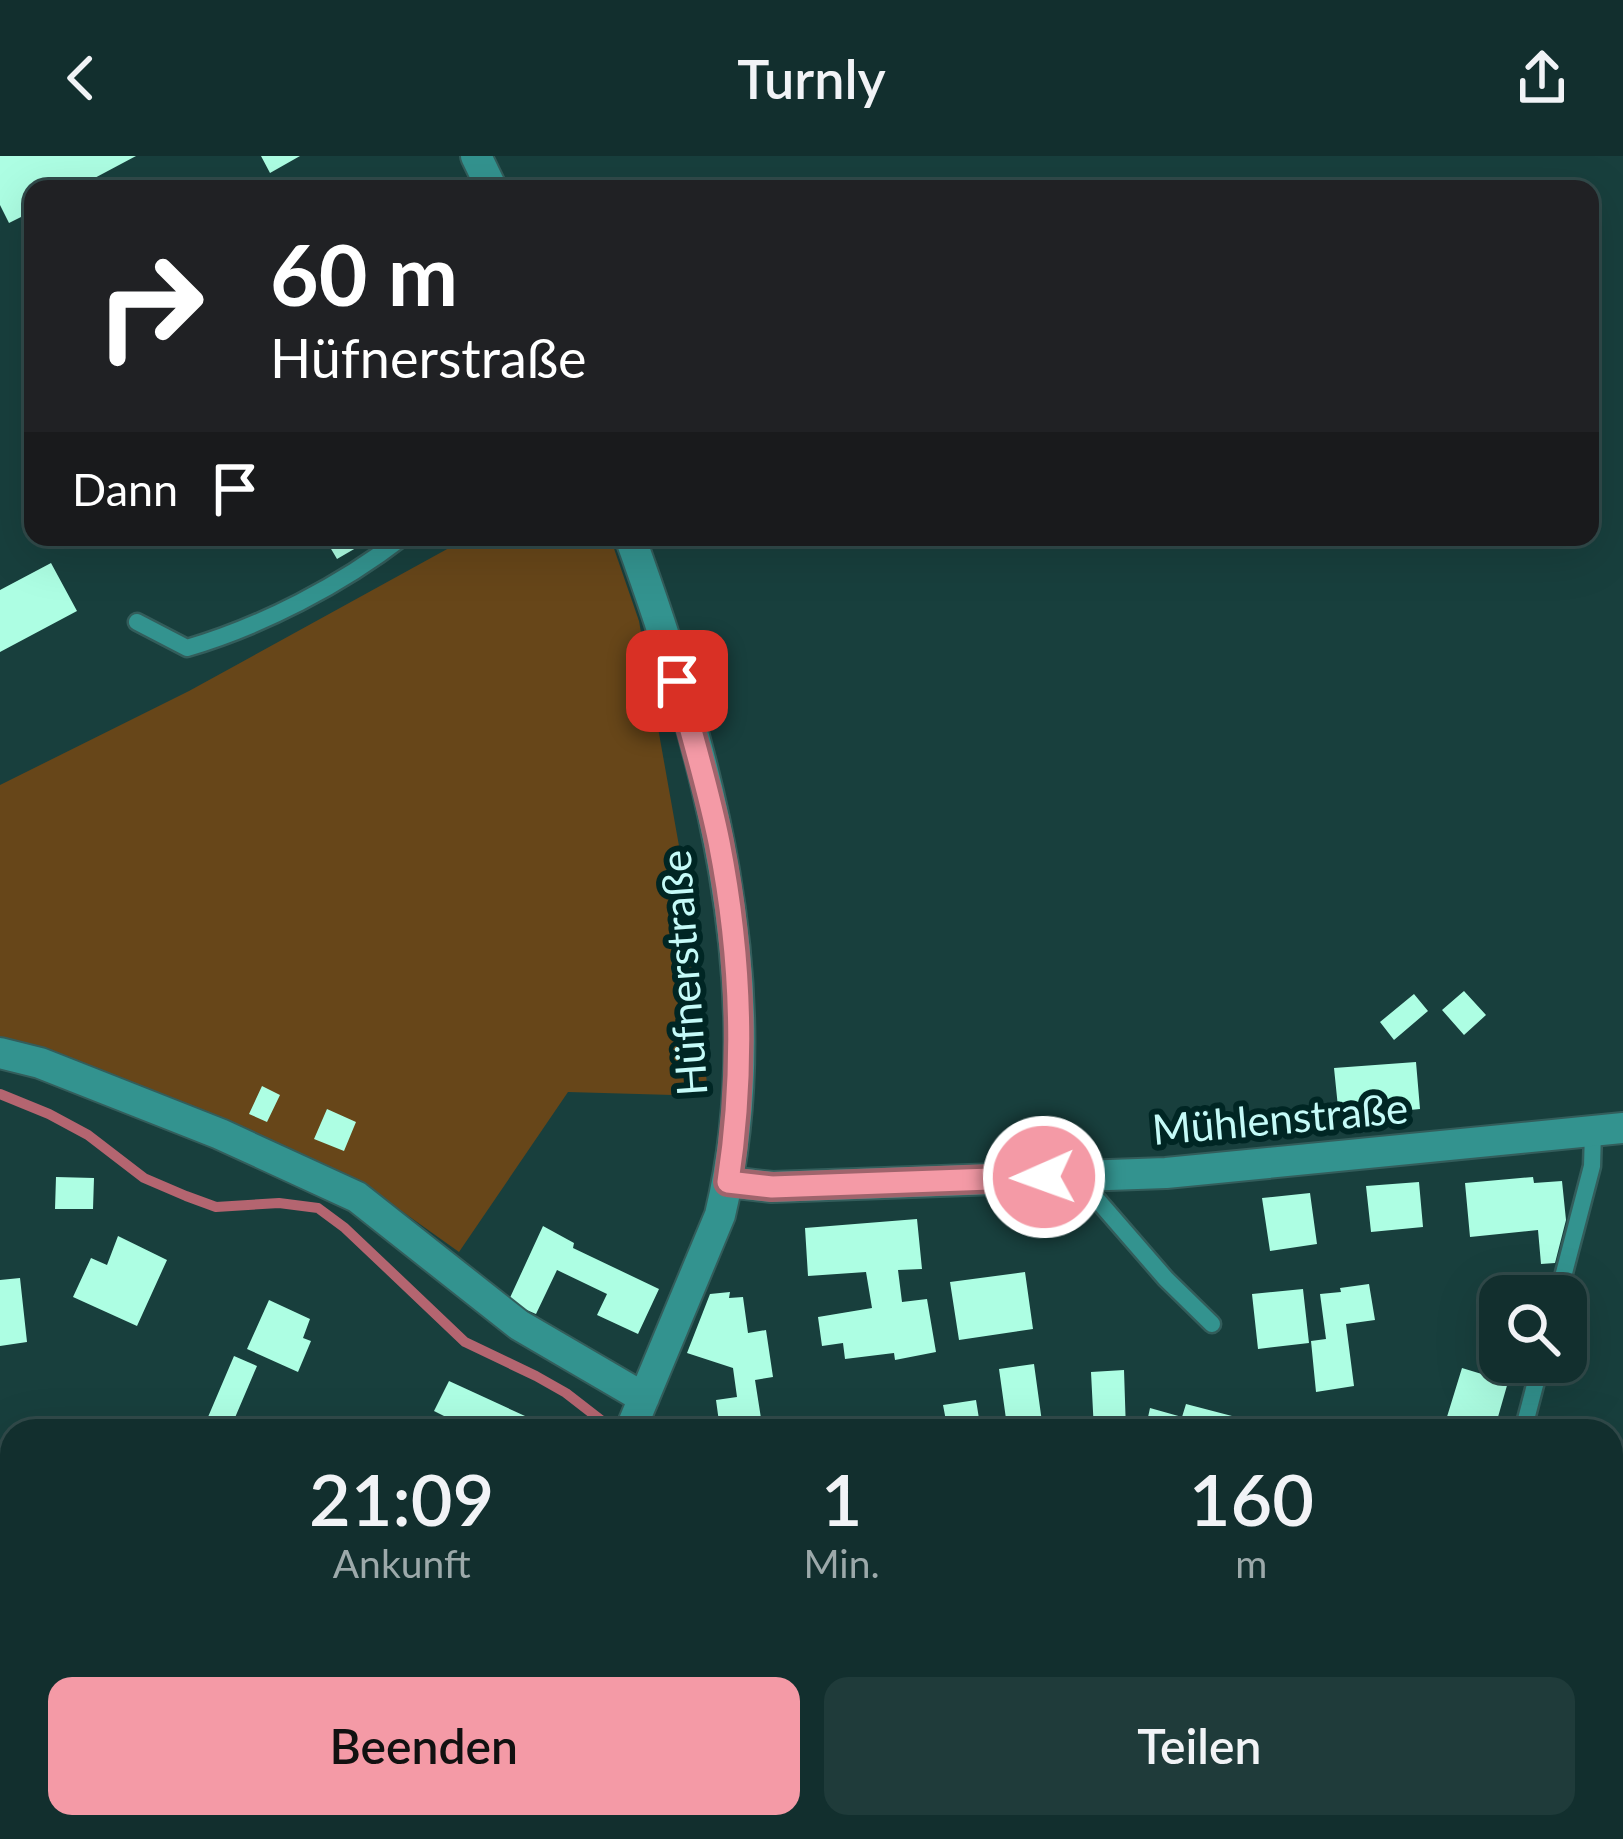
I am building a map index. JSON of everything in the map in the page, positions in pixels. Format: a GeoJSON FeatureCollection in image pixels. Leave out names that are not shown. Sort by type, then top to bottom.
{"type":"FeatureCollection","features":[{"type":"Feature","properties":{"kind":"street","name":"Hüfnerstraße"},"geometry":{"type":"LineString","coordinates":[[0,1053],[40,1063],[220,1134],[357,1197],[637,1415],[720,1215],[739,1090],[739,1042],[719,842],[667,646],[633,546]]}},
{"type":"Feature","properties":{"kind":"street","name":"Mühlenstraße"},"geometry":{"type":"LineString","coordinates":[[728,1182],[772,1187],[1166,1173],[1608,1130]]}},
{"type":"Feature","properties":{"kind":"lane"},"geometry":{"type":"LineString","coordinates":[[137,622],[187,648],[236,634],[368,564],[391,546]]}},
{"type":"Feature","properties":{"kind":"lane"},"geometry":{"type":"LineString","coordinates":[[1563,1275],[1592,1166],[1608,1130]]}},
{"type":"Feature","properties":{"kind":"lane"},"geometry":{"type":"LineString","coordinates":[[1090,1176],[1094,1196],[1212,1324]]}},
{"type":"Feature","properties":{"kind":"lane"},"geometry":{"type":"LineString","coordinates":[[1526,1419],[1536,1383]]}},
{"type":"Feature","properties":{"kind":"shaded area"},"geometry":{"type":"Polygon","coordinates":[[[453,546],[613,546],[639,621],[692,919],[708,1096],[568,1092],[459,1252],[365,1185],[226,1124],[0,1038],[0,785],[189,691],[453,546]]]}},
{"type":"Feature","properties":{"kind":"building"},"geometry":{"type":"Polygon","coordinates":[[[0,156],[136,156],[91,180],[24,180],[24,216],[9,223],[0,205],[0,156]]]}},
{"type":"Feature","properties":{"kind":"building"},"geometry":{"type":"Polygon","coordinates":[[[261,156],[300,156],[270,173],[261,156]]]}},
{"type":"Feature","properties":{"kind":"building"},"geometry":{"type":"Polygon","coordinates":[[[329,546],[359,546],[337,559],[329,546]]]}},
{"type":"Feature","properties":{"kind":"building"},"geometry":{"type":"Polygon","coordinates":[[[51,563],[77,611],[0,652],[0,590],[51,563]]]}},
{"type":"Feature","properties":{"kind":"building"},"geometry":{"type":"Polygon","coordinates":[[[1464,991],[1486,1015],[1464,1035],[1442,1010],[1464,991]]]}},
{"type":"Feature","properties":{"kind":"building"},"geometry":{"type":"Polygon","coordinates":[[[1414,994],[1428,1011],[1394,1040],[1380,1022],[1414,994]]]}},
{"type":"Feature","properties":{"kind":"building"},"geometry":{"type":"Polygon","coordinates":[[[1416,1062],[1420,1109],[1339,1117],[1334,1068],[1416,1062]]]}},
{"type":"Feature","properties":{"kind":"building"},"geometry":{"type":"Polygon","coordinates":[[[262,1086],[280,1095],[267,1122],[249,1114],[262,1086]]]}},
{"type":"Feature","properties":{"kind":"building"},"geometry":{"type":"Polygon","coordinates":[[[327,1109],[356,1122],[344,1151],[314,1139],[327,1109]]]}},
{"type":"Feature","properties":{"kind":"building"},"geometry":{"type":"Polygon","coordinates":[[[56,1177],[94,1178],[93,1209],[55,1209],[56,1177]]]}},
{"type":"Feature","properties":{"kind":"building"},"geometry":{"type":"Polygon","coordinates":[[[1533,1177],[1534,1183],[1562,1181],[1566,1220],[1555,1263],[1541,1264],[1538,1230],[1470,1237],[1465,1183],[1533,1177]]]}},
{"type":"Feature","properties":{"kind":"building"},"geometry":{"type":"Polygon","coordinates":[[[1419,1182],[1423,1227],[1371,1232],[1366,1186],[1419,1182]]]}},
{"type":"Feature","properties":{"kind":"building"},"geometry":{"type":"Polygon","coordinates":[[[1310,1193],[1317,1244],[1270,1251],[1262,1198],[1310,1193]]]}},
{"type":"Feature","properties":{"kind":"building"},"geometry":{"type":"Polygon","coordinates":[[[917,1219],[922,1269],[898,1270],[902,1302],[927,1299],[936,1352],[895,1360],[894,1353],[845,1359],[843,1343],[822,1346],[818,1317],[872,1308],[866,1272],[808,1276],[805,1228],[917,1219]]]}},
{"type":"Feature","properties":{"kind":"building"},"geometry":{"type":"Polygon","coordinates":[[[543,1226],[574,1243],[573,1248],[659,1289],[638,1334],[597,1315],[607,1294],[557,1270],[536,1314],[508,1302],[543,1226]]]}},
{"type":"Feature","properties":{"kind":"building"},"geometry":{"type":"Polygon","coordinates":[[[118,1236],[167,1260],[137,1326],[73,1297],[91,1258],[107,1265],[118,1236]]]}},
{"type":"Feature","properties":{"kind":"building"},"geometry":{"type":"Polygon","coordinates":[[[1025,1272],[1033,1329],[959,1340],[950,1282],[1025,1272]]]}},
{"type":"Feature","properties":{"kind":"building"},"geometry":{"type":"Polygon","coordinates":[[[20,1278],[27,1342],[0,1346],[0,1280],[20,1278]]]}},
{"type":"Feature","properties":{"kind":"building"},"geometry":{"type":"Polygon","coordinates":[[[1369,1284],[1375,1320],[1346,1324],[1354,1386],[1316,1392],[1311,1341],[1326,1339],[1320,1294],[1369,1284]]]}},
{"type":"Feature","properties":{"kind":"building"},"geometry":{"type":"Polygon","coordinates":[[[1303,1289],[1309,1343],[1258,1349],[1252,1294],[1303,1289]]]}},
{"type":"Feature","properties":{"kind":"building"},"geometry":{"type":"Polygon","coordinates":[[[730,1292],[729,1298],[743,1297],[748,1333],[766,1330],[773,1377],[755,1380],[761,1419],[719,1419],[716,1400],[737,1397],[733,1368],[687,1353],[710,1294],[730,1292]]]}},
{"type":"Feature","properties":{"kind":"building"},"geometry":{"type":"Polygon","coordinates":[[[269,1300],[310,1319],[303,1338],[311,1341],[298,1372],[247,1349],[269,1300]]]}},
{"type":"Feature","properties":{"kind":"building"},"geometry":{"type":"Polygon","coordinates":[[[234,1356],[257,1366],[234,1419],[208,1417],[234,1356]]]}},
{"type":"Feature","properties":{"kind":"building"},"geometry":{"type":"Polygon","coordinates":[[[1034,1364],[1042,1419],[1006,1419],[999,1369],[1034,1364]]]}},
{"type":"Feature","properties":{"kind":"building"},"geometry":{"type":"Polygon","coordinates":[[[1462,1368],[1479,1373],[1479,1383],[1508,1383],[1497,1419],[1446,1419],[1462,1368]]]}},
{"type":"Feature","properties":{"kind":"building"},"geometry":{"type":"Polygon","coordinates":[[[1124,1370],[1126,1419],[1093,1419],[1091,1372],[1124,1370]]]}},
{"type":"Feature","properties":{"kind":"building"},"geometry":{"type":"Polygon","coordinates":[[[449,1381],[532,1419],[450,1419],[434,1411],[449,1381]]]}},
{"type":"Feature","properties":{"kind":"building"},"geometry":{"type":"Polygon","coordinates":[[[976,1400],[979,1419],[946,1419],[943,1405],[976,1400]]]}},
{"type":"Feature","properties":{"kind":"building"},"geometry":{"type":"Polygon","coordinates":[[[1186,1404],[1232,1416],[1148,1419],[1150,1408],[1182,1417],[1186,1404]]]}},
{"type":"Feature","properties":{"kind":"waterway"},"geometry":{"type":"LineString","coordinates":[[0,1094],[88,1135],[144,1178],[216,1207],[279,1203],[318,1208],[465,1342],[566,1393],[600,1419]]}},
{"type":"Feature","properties":{"kind":"route"},"geometry":{"type":"LineString","coordinates":[[677,681],[719,842],[733,941],[739,1090],[728,1182],[772,1187],[1044,1177]]}}]}
